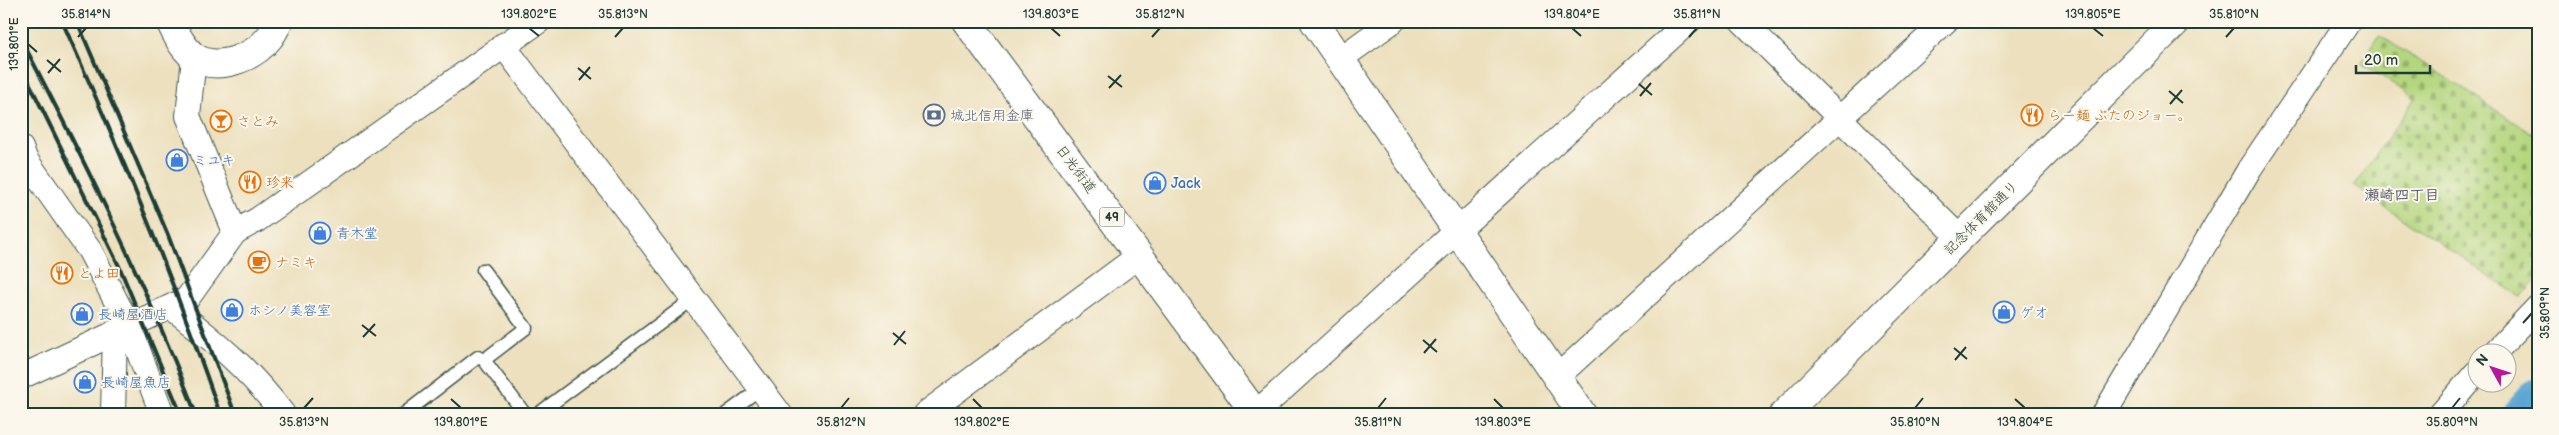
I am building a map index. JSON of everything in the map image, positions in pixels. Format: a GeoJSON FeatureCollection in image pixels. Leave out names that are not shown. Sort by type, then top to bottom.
{"type":"FeatureCollection","features":[{"type":"Feature","properties":{"kind":"street"},"geometry":{"type":"LineString","coordinates":[[170,21],[178,39],[194,57],[214,64],[237,61],[269,38],[278,21]]}},
{"type":"Feature","properties":{"kind":"street"},"geometry":{"type":"LineString","coordinates":[[21,377],[187,299],[236,232],[257,220],[539,21]]}},
{"type":"Feature","properties":{"kind":"street","name":"日光街道"},"geometry":{"type":"LineString","coordinates":[[966,21],[1256,414]]}},
{"type":"Feature","properties":{"kind":"street"},"geometry":{"type":"LineString","coordinates":[[1314,21],[1458,228],[1582,414]]}},
{"type":"Feature","properties":{"kind":"street"},"geometry":{"type":"LineString","coordinates":[[1340,59],[1393,21]]}},
{"type":"Feature","properties":{"kind":"street"},"geometry":{"type":"LineString","coordinates":[[1256,414],[1458,228],[1688,21]]}},
{"type":"Feature","properties":{"kind":"street"},"geometry":{"type":"LineString","coordinates":[[1742,21],[1960,238]]}},
{"type":"Feature","properties":{"kind":"street"},"geometry":{"type":"LineString","coordinates":[[1557,377],[1946,21]]}},
{"type":"Feature","properties":{"kind":"street","name":"記念体育館通り"},"geometry":{"type":"LineString","coordinates":[[1784,414],[2177,21]]}},
{"type":"Feature","properties":{"kind":"street"},"geometry":{"type":"LineString","coordinates":[[2104,414],[2250,168],[2348,21]]}},
{"type":"Feature","properties":{"kind":"street"},"geometry":{"type":"LineString","coordinates":[[503,45],[780,414]]}},
{"type":"Feature","properties":{"kind":"street"},"geometry":{"type":"LineString","coordinates":[[194,57],[188,116],[236,232]]}},
{"type":"Feature","properties":{"kind":"street"},"geometry":{"type":"LineString","coordinates":[[23,158],[90,251],[122,329],[162,414]]}},
{"type":"Feature","properties":{"kind":"street"},"geometry":{"type":"LineString","coordinates":[[926,414],[1140,255]]}},
{"type":"Feature","properties":{"kind":"street"},"geometry":{"type":"LineString","coordinates":[[171,306],[226,349],[261,384],[284,414]]}},
{"type":"Feature","properties":{"kind":"street"},"geometry":{"type":"LineString","coordinates":[[2505,342],[2538,307]]}},
{"type":"Feature","properties":{"kind":"street"},"geometry":{"type":"LineString","coordinates":[[114,414],[122,329]]}},
{"type":"Feature","properties":{"kind":"street"},"geometry":{"type":"LineString","coordinates":[[2441,414],[2466,385]]}},
{"type":"Feature","properties":{"kind":"lane"},"geometry":{"type":"LineString","coordinates":[[483,270],[526,328],[484,360]]}},
{"type":"Feature","properties":{"kind":"lane"},"geometry":{"type":"LineString","coordinates":[[538,414],[693,299]]}},
{"type":"Feature","properties":{"kind":"lane"},"geometry":{"type":"LineString","coordinates":[[404,414],[478,357],[484,360],[525,414]]}},
{"type":"Feature","properties":{"kind":"lane"},"geometry":{"type":"LineString","coordinates":[[726,414],[761,388]]}},
{"type":"Feature","properties":{"kind":"green space"},"geometry":{"type":"Polygon","coordinates":[[[2379,35],[2538,137],[2538,279],[2520,297],[2354,186],[2415,98],[2361,63],[2379,35]]]}},
{"type":"Feature","properties":{"kind":"waterway"},"geometry":{"type":"LineString","coordinates":[[2526,414],[2538,401]]}},
{"type":"Feature","properties":{"kind":"railway"},"geometry":{"type":"LineString","coordinates":[[62,21],[146,216],[220,414]]}},
{"type":"Feature","properties":{"kind":"railway"},"geometry":{"type":"LineString","coordinates":[[77,21],[168,235],[235,414]]}},
{"type":"Feature","properties":{"kind":"railway"},"geometry":{"type":"LineString","coordinates":[[21,39],[136,271],[196,414]]}},
{"type":"Feature","properties":{"kind":"railway"},"geometry":{"type":"LineString","coordinates":[[21,66],[119,266],[181,414]]}},
{"type":"Feature","properties":{"kind":"place","name":"城北信用金庫"},"geometry":{"type":"Point","coordinates":[934,115]}},
{"type":"Feature","properties":{"kind":"place","name":"らー麺 ぶたのジョー。"},"geometry":{"type":"Point","coordinates":[2032,115]}},
{"type":"Feature","properties":{"kind":"place","name":"さとみ"},"geometry":{"type":"Point","coordinates":[221,121]}},
{"type":"Feature","properties":{"kind":"place","name":"ミユキ"},"geometry":{"type":"Point","coordinates":[177,160]}},
{"type":"Feature","properties":{"kind":"place","name":"珍来"},"geometry":{"type":"Point","coordinates":[250,182]}},
{"type":"Feature","properties":{"kind":"place","name":"Jack"},"geometry":{"type":"Point","coordinates":[1155,183]}},
{"type":"Feature","properties":{"kind":"place","name":"青木堂"},"geometry":{"type":"Point","coordinates":[320,233]}},
{"type":"Feature","properties":{"kind":"place","name":"ナミキ"},"geometry":{"type":"Point","coordinates":[259,262]}},
{"type":"Feature","properties":{"kind":"place","name":"とよ田"},"geometry":{"type":"Point","coordinates":[62,273]}},
{"type":"Feature","properties":{"kind":"place","name":"ホシノ美容室"},"geometry":{"type":"Point","coordinates":[232,310]}},
{"type":"Feature","properties":{"kind":"place","name":"ゲオ"},"geometry":{"type":"Point","coordinates":[2004,312]}},
{"type":"Feature","properties":{"kind":"place","name":"長崎屋酒店"},"geometry":{"type":"Point","coordinates":[82,314]}},
{"type":"Feature","properties":{"kind":"place","name":"長崎屋魚店"},"geometry":{"type":"Point","coordinates":[85,382]}},
{"type":"Feature","properties":{"kind":"district","name":"瀬崎四丁目"},"geometry":{"type":"Point","coordinates":[2402,195]}}]}
